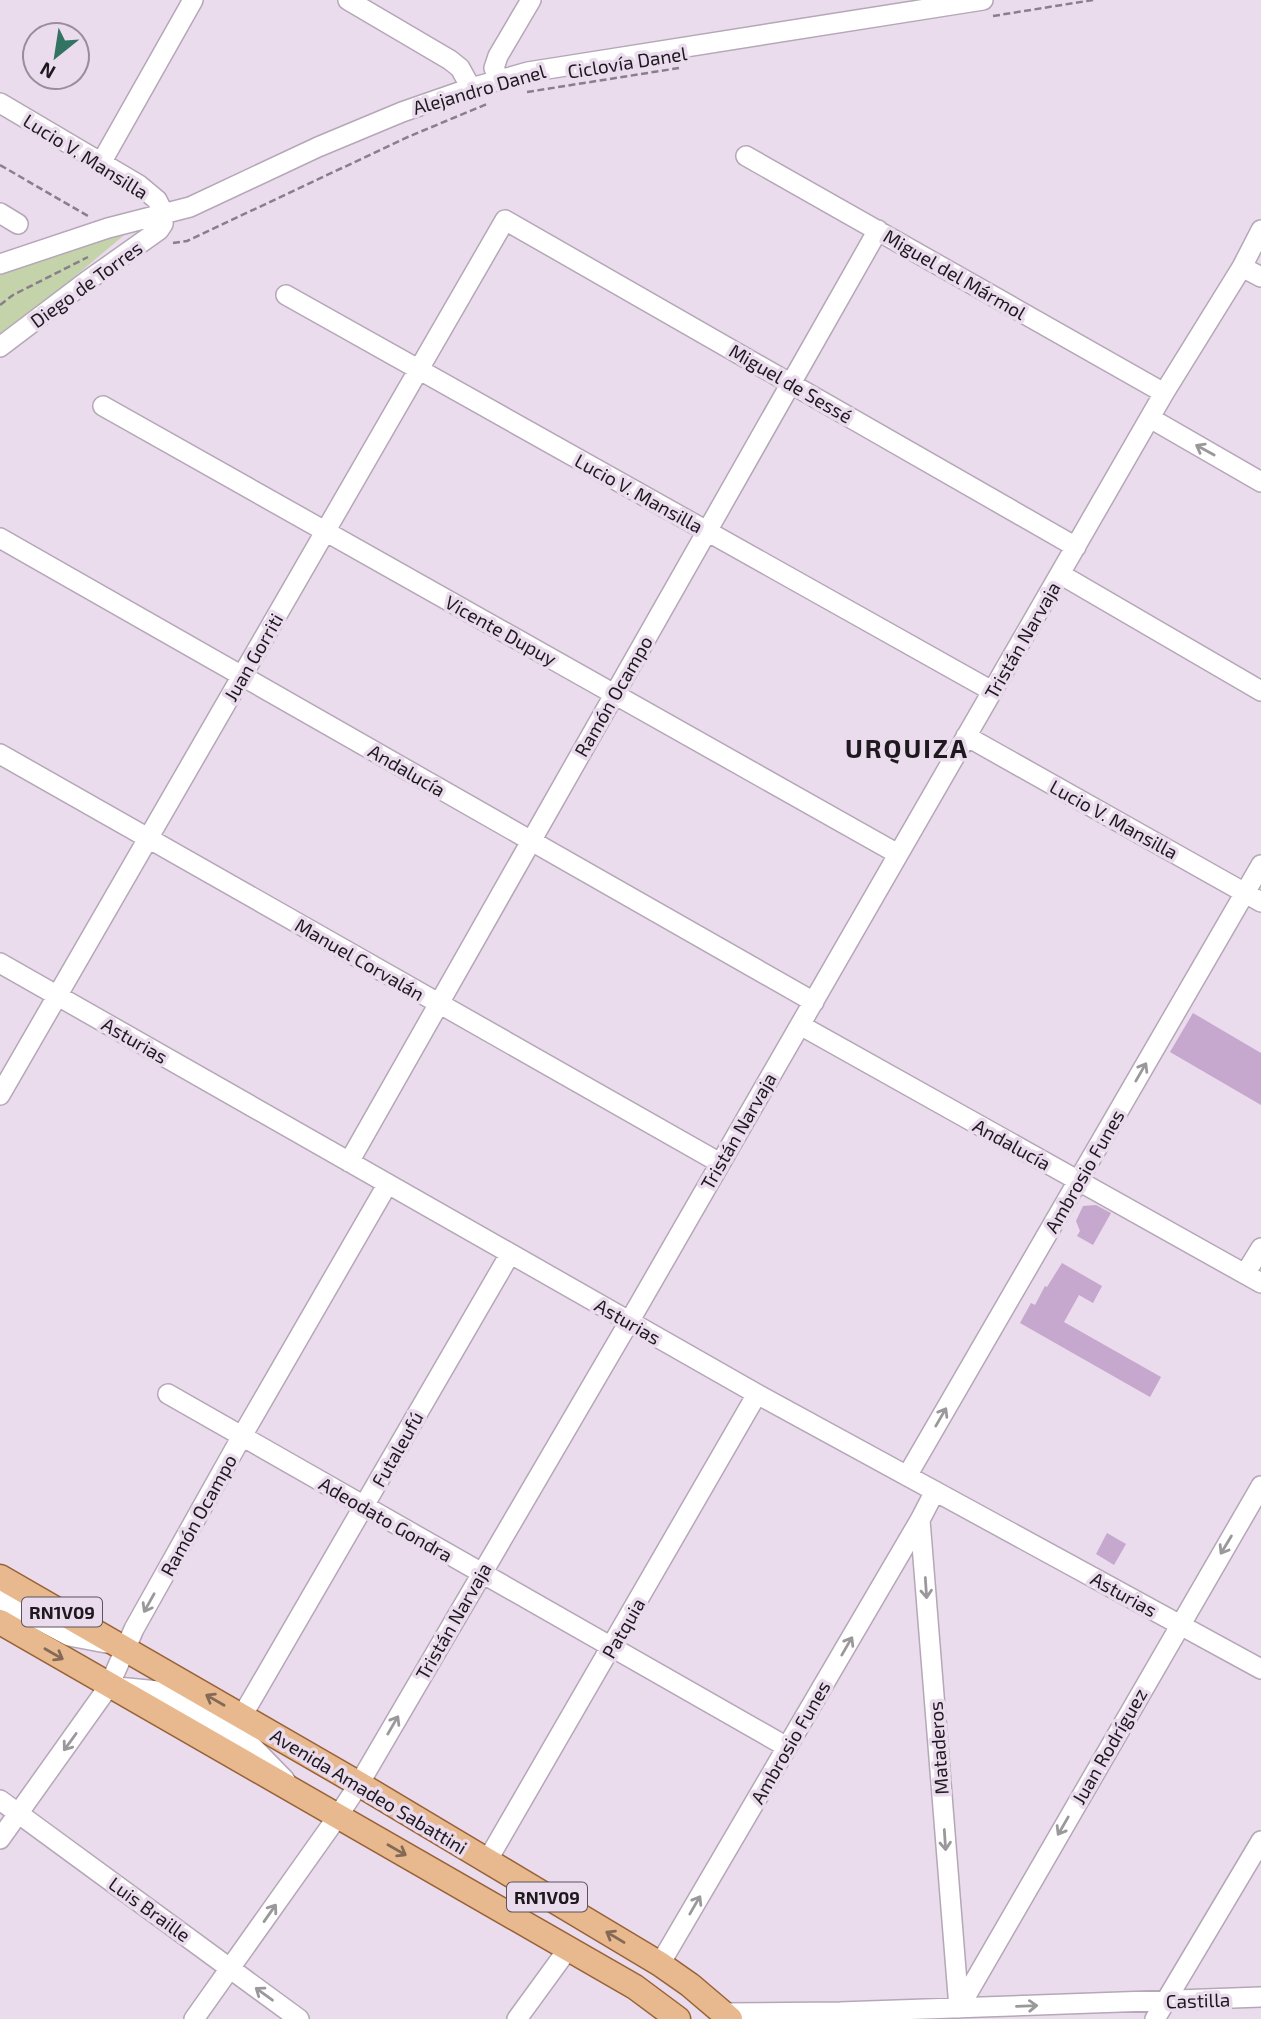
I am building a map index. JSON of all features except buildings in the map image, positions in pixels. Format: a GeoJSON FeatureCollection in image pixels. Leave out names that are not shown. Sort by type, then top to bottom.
{"type":"FeatureCollection","features":[{"type":"Feature","properties":{"kind":"main road","name":"Avenida Amadeo Sabattini"},"geometry":{"type":"LineString","coordinates":[[0,1577],[359,1784],[660,1964],[727,2016]]}},
{"type":"Feature","properties":{"kind":"main road","name":"Avenida Amadeo Sabattini"},"geometry":{"type":"LineString","coordinates":[[0,1622],[635,1987],[678,2019]]}},
{"type":"Feature","properties":{"kind":"street"},"geometry":{"type":"LineString","coordinates":[[101,163],[193,0]]}},
{"type":"Feature","properties":{"kind":"street"},"geometry":{"type":"LineString","coordinates":[[348,0],[450,60],[460,68],[471,88]]}},
{"type":"Feature","properties":{"kind":"street"},"geometry":{"type":"LineString","coordinates":[[499,80],[494,68],[498,56],[531,0]]}},
{"type":"Feature","properties":{"kind":"street","name":"Alejandro Danel"},"geometry":{"type":"LineString","coordinates":[[0,264],[108,228],[205,201],[318,147],[390,117],[471,88],[528,72],[875,8],[983,9]]}},
{"type":"Feature","properties":{"kind":"street","name":"Lucio V. Mansilla"},"geometry":{"type":"LineString","coordinates":[[0,103],[148,192],[157,200],[164,214]]}},
{"type":"Feature","properties":{"kind":"street","name":"Miguel del Mármol"},"geometry":{"type":"LineString","coordinates":[[746,156],[1164,393]]}},
{"type":"Feature","properties":{"kind":"street"},"geometry":{"type":"LineString","coordinates":[[0,214],[18,224]]}},
{"type":"Feature","properties":{"kind":"street","name":"Diego de Torres"},"geometry":{"type":"LineString","coordinates":[[0,347],[87,281],[147,240],[163,224],[164,214]]}},
{"type":"Feature","properties":{"kind":"street","name":"Juan Gorriti"},"geometry":{"type":"LineString","coordinates":[[0,1095],[505,220]]}},
{"type":"Feature","properties":{"kind":"street","name":"Miguel de Sessé"},"geometry":{"type":"LineString","coordinates":[[505,220],[1076,547]]}},
{"type":"Feature","properties":{"kind":"street","name":"Ramón Ocampo"},"geometry":{"type":"LineString","coordinates":[[349,1162],[878,230]]}},
{"type":"Feature","properties":{"kind":"street","name":"Tristán Narvaja"},"geometry":{"type":"LineString","coordinates":[[194,2019],[359,1784],[629,1322],[1164,393],[1242,267],[1261,230]]}},
{"type":"Feature","properties":{"kind":"street"},"geometry":{"type":"LineString","coordinates":[[1242,267],[1261,277]]}},
{"type":"Feature","properties":{"kind":"street","name":"Lucio V. Mansilla"},"geometry":{"type":"LineString","coordinates":[[286,295],[992,691]]}},
{"type":"Feature","properties":{"kind":"street","name":"Vicente Dupuy"},"geometry":{"type":"LineString","coordinates":[[103,405],[898,854]]}},
{"type":"Feature","properties":{"kind":"street"},"geometry":{"type":"LineString","coordinates":[[1150,418],[1261,481]]}},
{"type":"Feature","properties":{"kind":"street","name":"Andalucía"},"geometry":{"type":"LineString","coordinates":[[0,538],[814,1002]]}},
{"type":"Feature","properties":{"kind":"street"},"geometry":{"type":"LineString","coordinates":[[1060,574],[1261,691]]}},
{"type":"Feature","properties":{"kind":"street","name":"Lucio V. Mansilla"},"geometry":{"type":"LineString","coordinates":[[966,736],[1253,898]]}},
{"type":"Feature","properties":{"kind":"street","name":"Manuel Corvalán"},"geometry":{"type":"LineString","coordinates":[[0,754],[720,1163]]}},
{"type":"Feature","properties":{"kind":"street","name":"Ambrosio Funes"},"geometry":{"type":"LineString","coordinates":[[907,1476],[1078,1181],[1253,898],[1261,865]]}},
{"type":"Feature","properties":{"kind":"street","name":"Asturias"},"geometry":{"type":"LineString","coordinates":[[0,963],[757,1394],[1261,1668]]}},
{"type":"Feature","properties":{"kind":"street","name":"Andalucía"},"geometry":{"type":"LineString","coordinates":[[800,1025],[1253,1278]]}},
{"type":"Feature","properties":{"kind":"street","name":"Ramón Ocampo"},"geometry":{"type":"LineString","coordinates":[[0,1839],[109,1686],[124,1647],[387,1185]]}},
{"type":"Feature","properties":{"kind":"street"},"geometry":{"type":"LineString","coordinates":[[1253,1278],[1261,1248]]}},
{"type":"Feature","properties":{"kind":"street","name":"Futaleufú"},"geometry":{"type":"LineString","coordinates":[[242,1716],[510,1254]]}},
{"type":"Feature","properties":{"kind":"street","name":"Adeodato Gondra"},"geometry":{"type":"LineString","coordinates":[[168,1394],[787,1747]]}},
{"type":"Feature","properties":{"kind":"street","name":"Patquia"},"geometry":{"type":"LineString","coordinates":[[487,1861],[757,1394]]}},
{"type":"Feature","properties":{"kind":"street","name":"Juan Rodríguez"},"geometry":{"type":"LineString","coordinates":[[958,2008],[1261,1486]]}},
{"type":"Feature","properties":{"kind":"street"},"geometry":{"type":"LineString","coordinates":[[920,1520],[935,1491]]}},
{"type":"Feature","properties":{"kind":"street","name":"Ambrosio Funes"},"geometry":{"type":"LineString","coordinates":[[660,1964],[920,1520]]}},
{"type":"Feature","properties":{"kind":"street","name":"Mataderos"},"geometry":{"type":"LineString","coordinates":[[920,1520],[958,2008]]}},
{"type":"Feature","properties":{"kind":"street"},"geometry":{"type":"LineString","coordinates":[[0,1599],[69,1636],[124,1647]]}},
{"type":"Feature","properties":{"kind":"street","name":"Luis Braille"},"geometry":{"type":"LineString","coordinates":[[0,1800],[299,2019]]}},
{"type":"Feature","properties":{"kind":"street"},"geometry":{"type":"LineString","coordinates":[[1155,2019],[1261,1841]]}},
{"type":"Feature","properties":{"kind":"street"},"geometry":{"type":"LineString","coordinates":[[517,2019],[568,1949]]}},
{"type":"Feature","properties":{"kind":"street","name":"Castilla"},"geometry":{"type":"LineString","coordinates":[[727,2016],[836,2016],[958,2008],[1261,1997]]}},
{"type":"Feature","properties":{"kind":"path"},"geometry":{"type":"LineString","coordinates":[[983,9],[1093,0]]}},
{"type":"Feature","properties":{"kind":"path","name":"Ciclovía Danel"},"geometry":{"type":"LineString","coordinates":[[522,93],[681,67]]}},
{"type":"Feature","properties":{"kind":"path"},"geometry":{"type":"LineString","coordinates":[[147,240],[172,243],[187,240],[410,136],[488,103]]}},
{"type":"Feature","properties":{"kind":"path"},"geometry":{"type":"LineString","coordinates":[[0,165],[108,228]]}},
{"type":"Feature","properties":{"kind":"path"},"geometry":{"type":"LineString","coordinates":[[0,305],[13,295],[94,254]]}},
{"type":"Feature","properties":{"kind":"green space"},"geometry":{"type":"Polygon","coordinates":[[[129,231],[0,339],[0,273],[129,231]]]}},
{"type":"Feature","properties":{"kind":"district","name":"URQUIZA"},"geometry":{"type":"Point","coordinates":[907,747]}}]}
